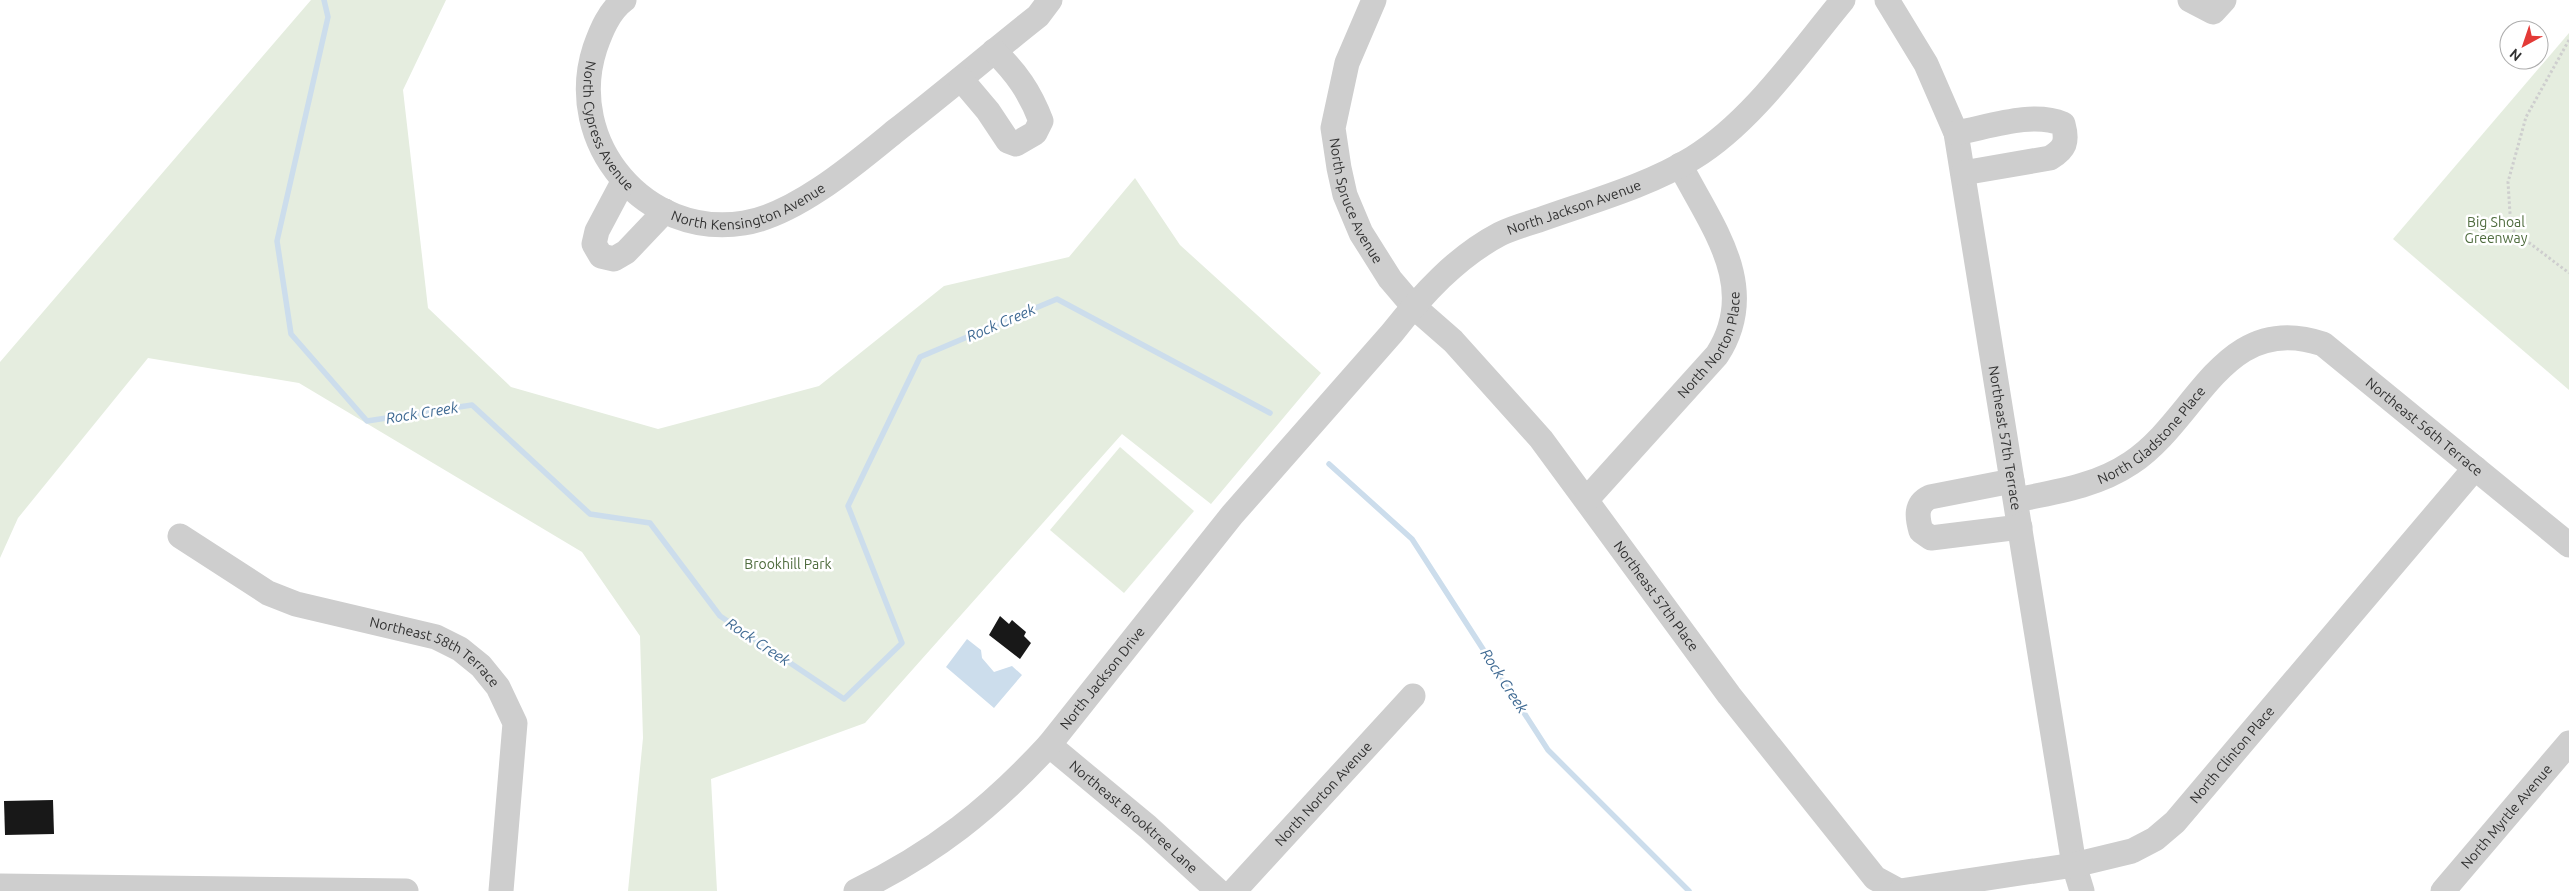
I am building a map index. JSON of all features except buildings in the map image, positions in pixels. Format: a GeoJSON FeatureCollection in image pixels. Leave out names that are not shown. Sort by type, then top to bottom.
{"type":"FeatureCollection","features":[{"type":"Feature","properties":{"kind":"street","name":"North Cypress Avenue"},"geometry":{"type":"LineString","coordinates":[[624,0],[612,12],[600,34],[590,70],[592,121],[599,144],[611,167],[623,182],[643,199],[665,210]]}},
{"type":"Feature","properties":{"kind":"street","name":"North Kensington Avenue"},"geometry":{"type":"LineString","coordinates":[[623,182],[597,231],[594,244],[601,256],[614,259],[626,252],[665,210],[698,222],[732,225],[772,216],[840,176],[1038,16],[1050,0]]}},
{"type":"Feature","properties":{"kind":"street","name":"North Spruce Avenue"},"geometry":{"type":"LineString","coordinates":[[1374,0],[1355,40],[1341,87],[1334,128],[1338,168],[1345,195],[1361,233],[1390,279],[1413,306]]}},
{"type":"Feature","properties":{"kind":"street","name":"North Jackson Avenue"},"geometry":{"type":"LineString","coordinates":[[1312,424],[1413,306],[1449,270],[1500,234],[1657,177],[1715,144],[1744,117],[1843,0]]}},
{"type":"Feature","properties":{"kind":"street","name":"Northeast 57th Terrace"},"geometry":{"type":"LineString","coordinates":[[1887,0],[1926,64],[1956,133],[2074,865],[2082,891]]}},
{"type":"Feature","properties":{"kind":"street"},"geometry":{"type":"LineString","coordinates":[[2190,0],[2213,12],[2224,0]]}},
{"type":"Feature","properties":{"kind":"street"},"geometry":{"type":"LineString","coordinates":[[962,79],[988,111],[1008,141],[1016,144],[1034,133],[1041,121],[1033,99],[1015,72],[994,51]]}},
{"type":"Feature","properties":{"kind":"street"},"geometry":{"type":"LineString","coordinates":[[1956,133],[2021,120],[2053,120],[2064,124],[2066,133],[2066,144],[2062,151],[2050,158],[1962,173]]}},
{"type":"Feature","properties":{"kind":"street","name":"North Norton Place"},"geometry":{"type":"LineString","coordinates":[[1587,499],[1717,355],[1724,344],[1734,318],[1736,291],[1730,264],[1680,165]]}},
{"type":"Feature","properties":{"kind":"street","name":"Northeast 57th Place"},"geometry":{"type":"LineString","coordinates":[[1413,306],[1453,342],[1508,399],[1587,499],[1729,695],[1875,878],[1897,891]]}},
{"type":"Feature","properties":{"kind":"street","name":"Northeast 56th Terrace"},"geometry":{"type":"LineString","coordinates":[[2269,339],[2299,338],[2324,344],[2569,545]]}},
{"type":"Feature","properties":{"kind":"street","name":"North Gladstone Place"},"geometry":{"type":"LineString","coordinates":[[2020,527],[1931,538],[1921,531],[1917,518],[1918,508],[1923,500],[1930,497],[2088,484],[2130,464],[2150,448],[2229,359],[2250,346],[2269,339]]}},
{"type":"Feature","properties":{"kind":"street","name":"North Jackson Drive"},"geometry":{"type":"LineString","coordinates":[[856,891],[912,862],[975,818],[1018,779],[1049,745],[1232,515],[1312,424]]}},
{"type":"Feature","properties":{"kind":"street","name":"North Clinton Place"},"geometry":{"type":"LineString","coordinates":[[1897,891],[2074,865],[2132,851],[2166,832],[2475,468]]}},
{"type":"Feature","properties":{"kind":"street","name":"Northeast 58th Terrace"},"geometry":{"type":"LineString","coordinates":[[180,536],[268,593],[296,604],[436,637],[460,649],[481,666],[498,686],[515,723],[500,891]]}},
{"type":"Feature","properties":{"kind":"street","name":"North Norton Avenue"},"geometry":{"type":"LineString","coordinates":[[1234,891],[1413,696]]}},
{"type":"Feature","properties":{"kind":"street","name":"Northeast Brooktree Lane"},"geometry":{"type":"LineString","coordinates":[[1049,745],[1148,827],[1218,891]]}},
{"type":"Feature","properties":{"kind":"street","name":"North Myrtle Avenue"},"geometry":{"type":"LineString","coordinates":[[2443,891],[2565,756]]}},
{"type":"Feature","properties":{"kind":"street"},"geometry":{"type":"LineString","coordinates":[[0,886],[109,889],[406,891]]}},
{"type":"Feature","properties":{"kind":"path"},"geometry":{"type":"LineString","coordinates":[[2569,40],[2526,117],[2508,182],[2511,229],[2569,274]]}},
{"type":"Feature","properties":{"kind":"green space","name":"Brookhill Park"},"geometry":{"type":"Polygon","coordinates":[[[311,0],[446,0],[403,90],[428,308],[511,387],[658,429],[819,386],[944,286],[1069,257],[1135,178],[1180,245],[1321,373],[1211,504],[1122,434],[865,723],[711,779],[717,891],[628,891],[643,738],[640,636],[582,552],[299,383],[148,358],[18,518],[0,558],[0,362],[311,0]]]}},
{"type":"Feature","properties":{"kind":"green space","name":"Big Shoal Greenway"},"geometry":{"type":"Polygon","coordinates":[[[2569,33],[2569,390],[2393,239],[2537,70],[2549,70],[2549,56],[2569,33]]]}},
{"type":"Feature","properties":{"kind":"green space"},"geometry":{"type":"Polygon","coordinates":[[[1120,447],[1194,511],[1124,593],[1050,530],[1120,447]]]}},
{"type":"Feature","properties":{"kind":"water"},"geometry":{"type":"Polygon","coordinates":[[[967,639],[981,650],[982,658],[994,672],[1012,666],[1022,675],[994,708],[946,667],[967,639]]]}},
{"type":"Feature","properties":{"kind":"waterway","name":"Rock Creek"},"geometry":{"type":"LineString","coordinates":[[324,0],[328,17],[277,241],[291,334],[367,421],[472,405],[590,514],[650,523],[720,616],[844,699],[902,643],[848,506],[920,357],[1057,299],[1270,413]]}},
{"type":"Feature","properties":{"kind":"waterway","name":"Rock Creek"},"geometry":{"type":"LineString","coordinates":[[1329,464],[1412,539],[1548,750],[1689,891]]}}]}
